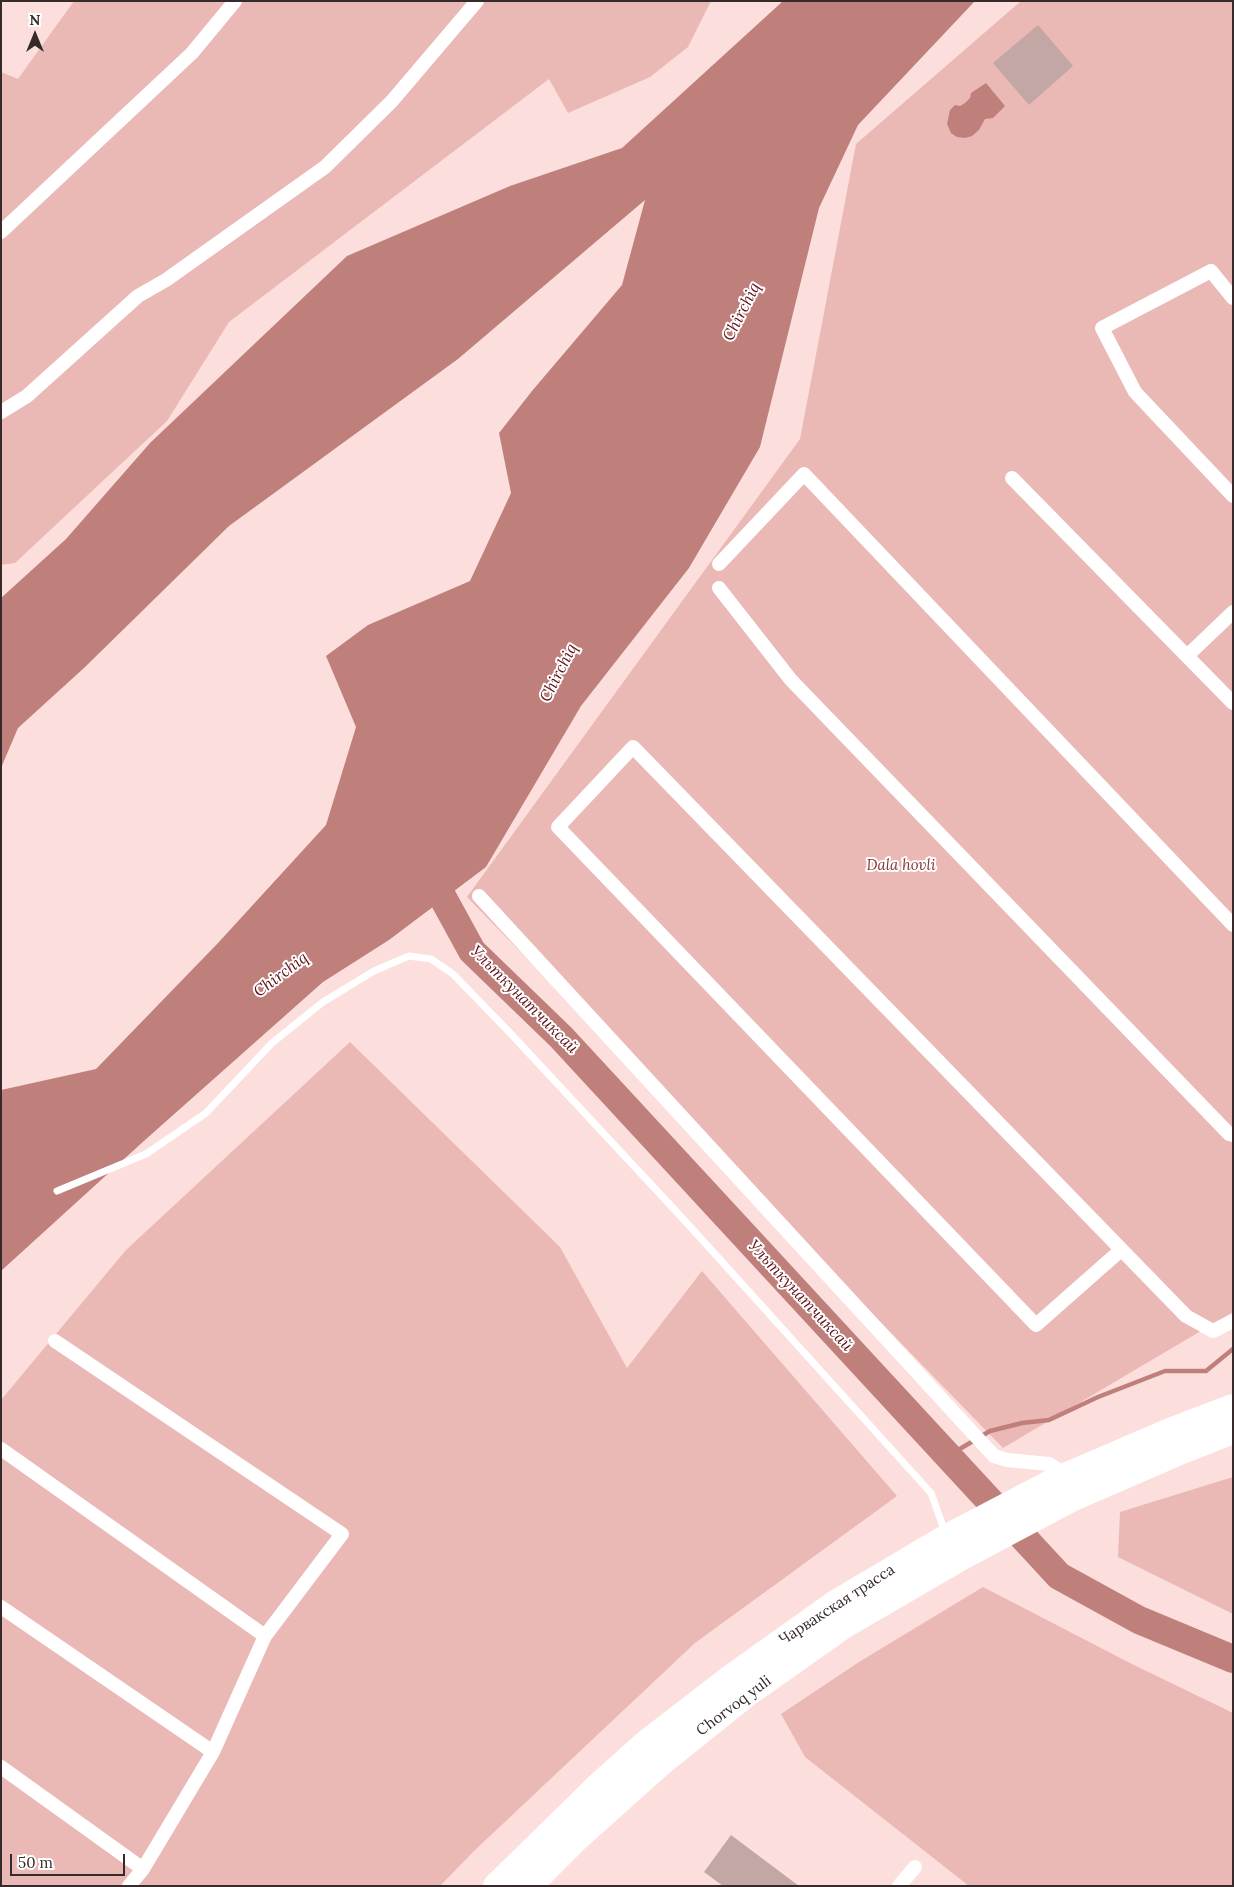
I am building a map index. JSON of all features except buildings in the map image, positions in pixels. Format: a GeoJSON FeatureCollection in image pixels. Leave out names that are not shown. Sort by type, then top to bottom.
{"type":"FeatureCollection","features":[{"type":"Feature","properties":{"kind":"highway","name":"Чарвакская трасса"},"geometry":{"type":"LineString","coordinates":[[496,1886],[598,1786],[695,1703],[834,1604],[955,1547],[1064,1485],[1233,1407]]}},
{"type":"Feature","properties":{"kind":"highway","name":"Чарвакская трасса"},"geometry":{"type":"LineString","coordinates":[[1064,1485],[1177,1453],[1233,1431]]}},
{"type":"Feature","properties":{"kind":"highway","name":"Chorvoq yuli"},"geometry":{"type":"LineString","coordinates":[[529,1886],[576,1839],[662,1762],[743,1698],[955,1547]]}},
{"type":"Feature","properties":{"kind":"street"},"geometry":{"type":"LineString","coordinates":[[1,232],[192,54],[234,1]]}},
{"type":"Feature","properties":{"kind":"street"},"geometry":{"type":"LineString","coordinates":[[1,412],[27,396],[138,296],[166,280],[325,167],[392,101],[477,1]]}},
{"type":"Feature","properties":{"kind":"street"},"geometry":{"type":"LineString","coordinates":[[1233,298],[1211,271],[1102,328],[1135,392],[1233,496]]}},
{"type":"Feature","properties":{"kind":"street"},"geometry":{"type":"LineString","coordinates":[[719,564],[804,474],[1233,925]]}},
{"type":"Feature","properties":{"kind":"street"},"geometry":{"type":"LineString","coordinates":[[1012,478],[1233,703]]}},
{"type":"Feature","properties":{"kind":"street"},"geometry":{"type":"LineString","coordinates":[[719,588],[791,680],[1222,1126],[1233,1135]]}},
{"type":"Feature","properties":{"kind":"street"},"geometry":{"type":"LineString","coordinates":[[1186,656],[1233,612]]}},
{"type":"Feature","properties":{"kind":"street"},"geometry":{"type":"LineString","coordinates":[[1121,1250],[1036,1325],[558,827],[633,747],[1186,1316],[1213,1331],[1233,1321]]}},
{"type":"Feature","properties":{"kind":"street"},"geometry":{"type":"LineString","coordinates":[[479,896],[994,1456],[1007,1460],[1049,1464],[1064,1485]]}},
{"type":"Feature","properties":{"kind":"street"},"geometry":{"type":"LineString","coordinates":[[55,1341],[342,1534],[265,1636],[213,1752],[143,1869],[129,1886]]}},
{"type":"Feature","properties":{"kind":"street"},"geometry":{"type":"LineString","coordinates":[[1,1449],[265,1636]]}},
{"type":"Feature","properties":{"kind":"street"},"geometry":{"type":"LineString","coordinates":[[1,1608],[213,1752]]}},
{"type":"Feature","properties":{"kind":"street"},"geometry":{"type":"LineString","coordinates":[[1,1767],[143,1869]]}},
{"type":"Feature","properties":{"kind":"street"},"geometry":{"type":"LineString","coordinates":[[899,1886],[915,1867]]}},
{"type":"Feature","properties":{"kind":"lane"},"geometry":{"type":"LineString","coordinates":[[57,1191],[146,1154],[206,1113],[272,1043],[330,998],[374,971],[409,956],[431,959],[452,974],[512,1035],[692,1229],[931,1493],[955,1547]]}},
{"type":"Feature","properties":{"kind":"green space"},"geometry":{"type":"Polygon","coordinates":[[[74,1],[711,1],[688,47],[650,77],[568,113],[549,79],[229,322],[167,421],[15,563],[1,565],[1,72],[18,79],[74,1]]]}},
{"type":"Feature","properties":{"kind":"green space","name":"Dala hovli"},"geometry":{"type":"Polygon","coordinates":[[[1021,1],[1233,1],[1233,1312],[1003,1448],[467,897],[800,439],[856,144],[1021,1]]]}},
{"type":"Feature","properties":{"kind":"green space"},"geometry":{"type":"Polygon","coordinates":[[[350,1042],[560,1247],[627,1368],[702,1271],[897,1496],[695,1643],[474,1851],[440,1886],[1,1886],[1,1400],[126,1250],[350,1042]]]}},
{"type":"Feature","properties":{"kind":"green space"},"geometry":{"type":"Polygon","coordinates":[[[1233,1477],[1233,1614],[1118,1557],[1120,1512],[1233,1477]]]}},
{"type":"Feature","properties":{"kind":"green space"},"geometry":{"type":"Polygon","coordinates":[[[983,1587],[1132,1664],[1233,1713],[1233,1886],[969,1886],[805,1757],[781,1714],[859,1662],[983,1587]]]}},
{"type":"Feature","properties":{"kind":"water","name":"Chirchiq"},"geometry":{"type":"Polygon","coordinates":[[[783,1],[975,1],[858,125],[819,208],[760,447],[689,568],[581,706],[486,867],[389,940],[323,982],[1,1271],[1,1090],[96,1069],[218,943],[326,825],[356,727],[326,656],[368,625],[470,581],[511,493],[499,433],[622,285],[645,200],[458,359],[229,526],[84,668],[18,728],[1,768],[1,598],[66,539],[150,443],[347,256],[510,186],[622,148],[783,1]]]}},
{"type":"Feature","properties":{"kind":"water"},"geometry":{"type":"Polygon","coordinates":[[[986,83],[1005,106],[993,118],[985,119],[979,130],[972,136],[965,138],[957,137],[951,133],[947,124],[950,110],[955,105],[960,106],[965,103],[970,98],[971,93],[986,83]]]}},
{"type":"Feature","properties":{"kind":"waterway","name":"Ульткунатчиксай"},"geometry":{"type":"LineString","coordinates":[[425,865],[472,951],[561,1037],[1059,1576],[1139,1620],[1233,1659]]}},
{"type":"Feature","properties":{"kind":"waterway"},"geometry":{"type":"LineString","coordinates":[[948,1456],[990,1431],[1022,1423],[1049,1420],[1098,1397],[1165,1371],[1206,1371],[1233,1349]]}}]}
